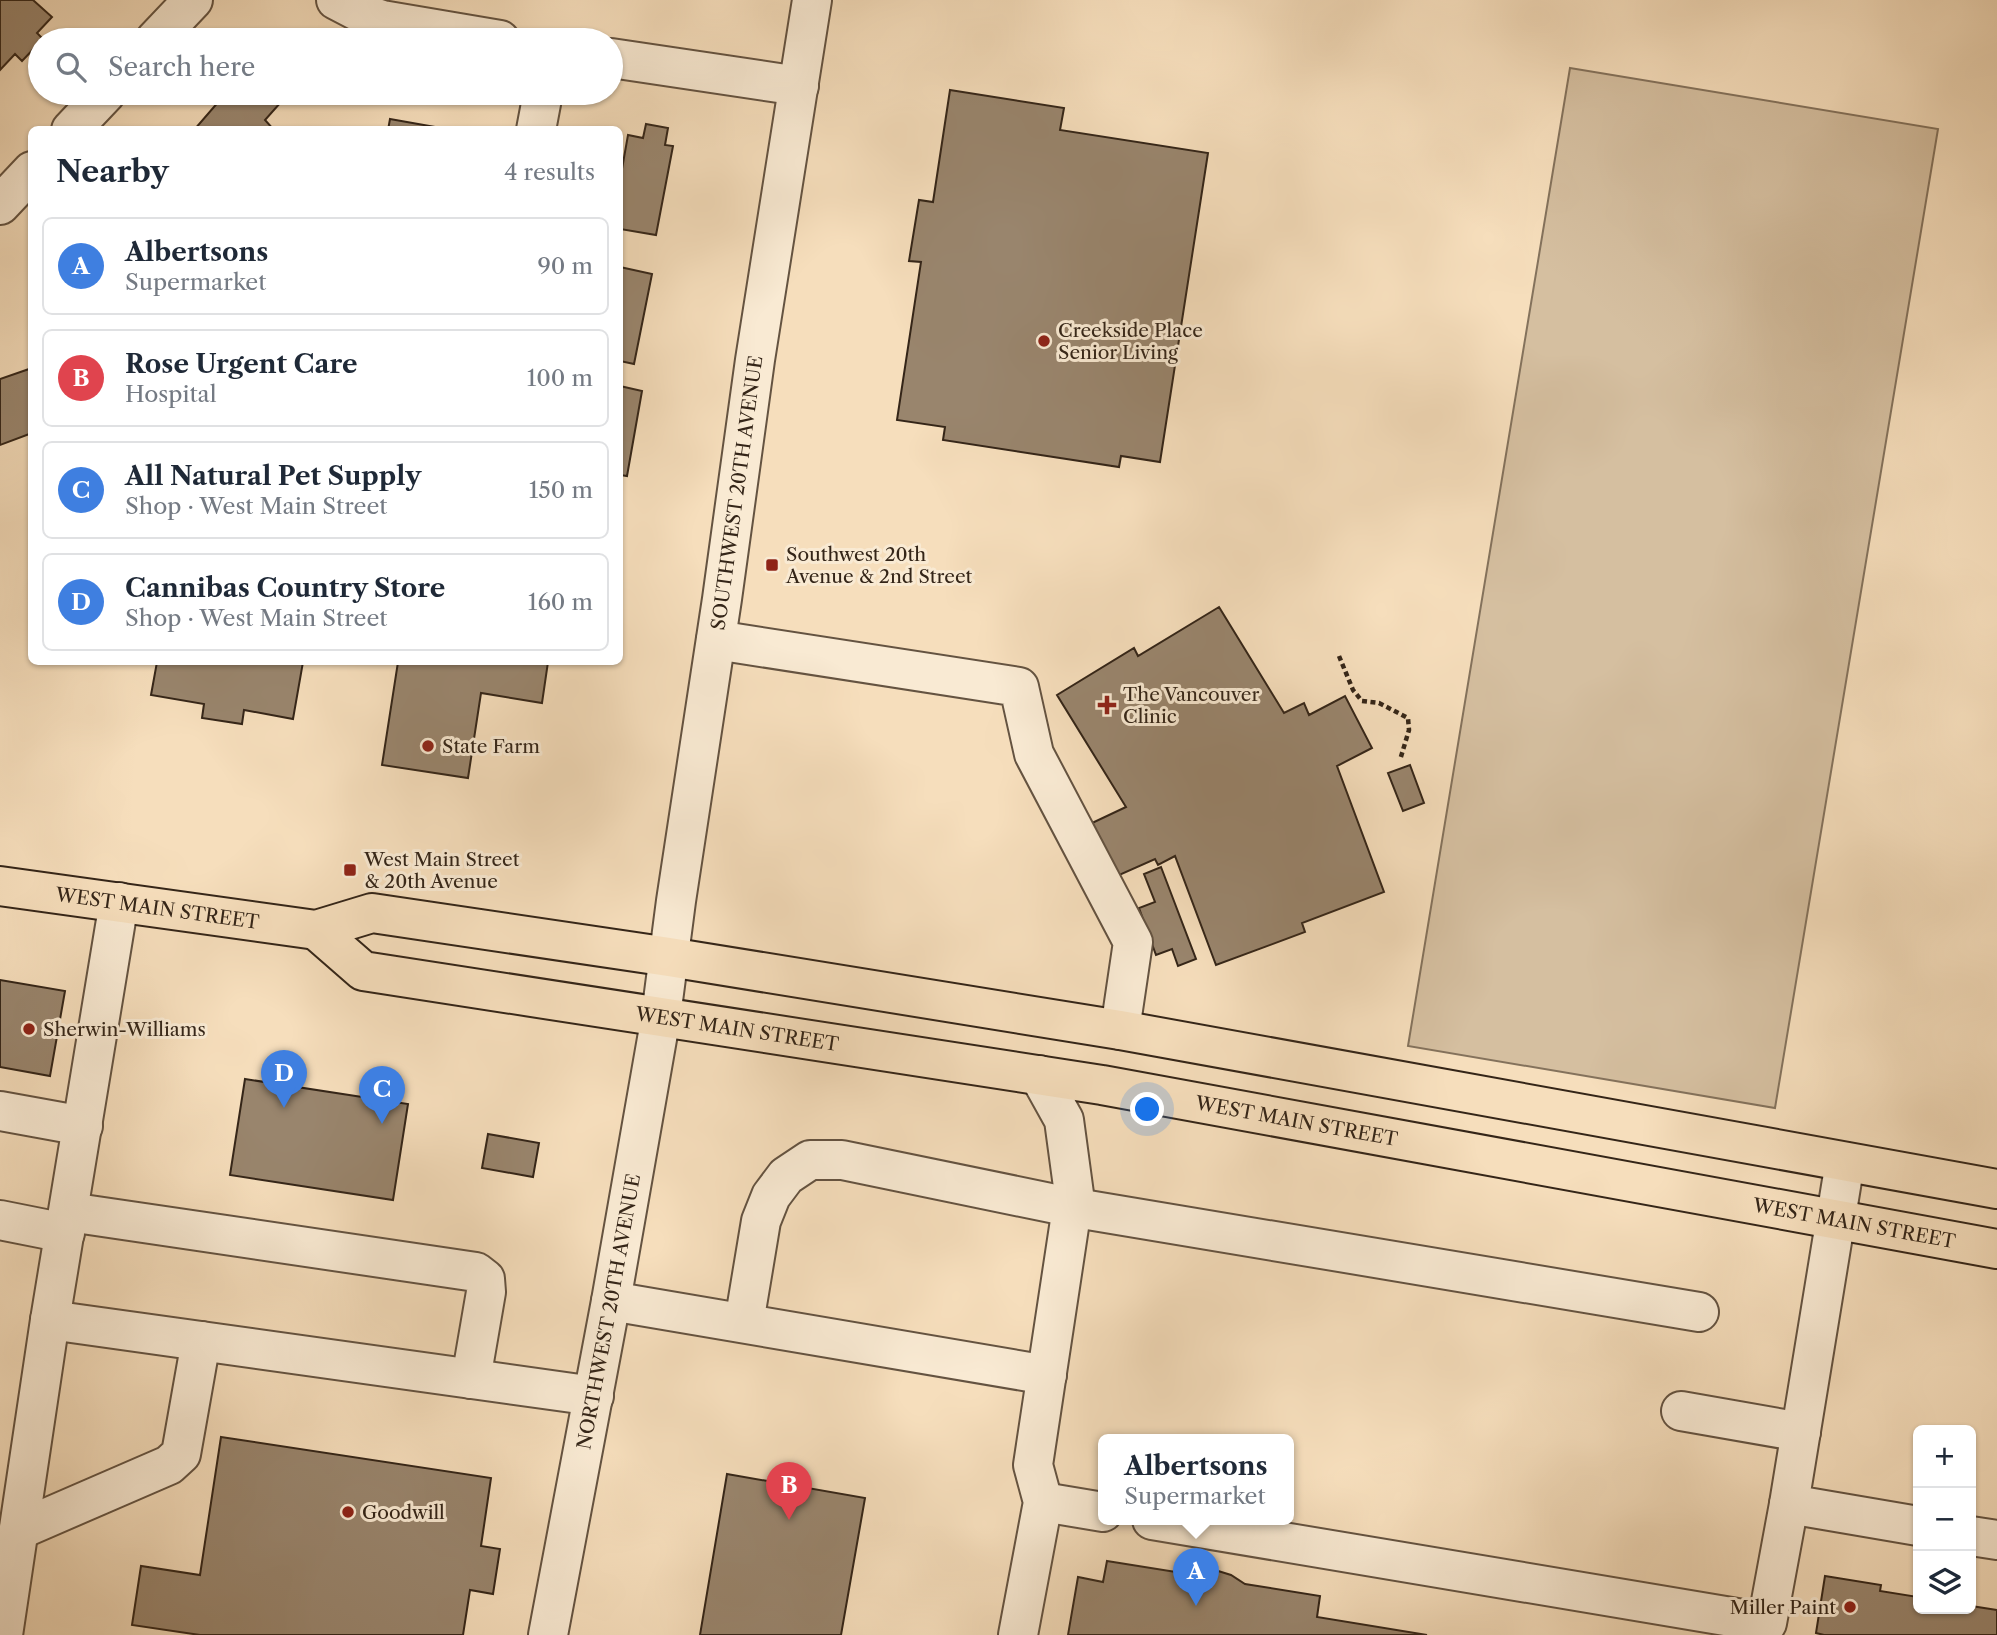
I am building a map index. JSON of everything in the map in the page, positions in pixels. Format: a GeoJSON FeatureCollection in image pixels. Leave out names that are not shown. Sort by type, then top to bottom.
{"type":"FeatureCollection","features":[{"type":"Feature","properties":{"kind":"highway","name":"WEST MAIN STREET"},"geometry":{"type":"LineString","coordinates":[[0,886],[316,930],[372,913],[1039,1075],[1997,1249]]}},
{"type":"Feature","properties":{"kind":"highway","name":"WEST MAIN STREET"},"geometry":{"type":"LineString","coordinates":[[316,930],[363,971],[665,986],[1120,1030],[1997,1189]]}},
{"type":"Feature","properties":{"kind":"street"},"geometry":{"type":"LineString","coordinates":[[166,28],[193,0]]}},
{"type":"Feature","properties":{"kind":"street"},"geometry":{"type":"LineString","coordinates":[[336,0],[382,20],[429,28]]}},
{"type":"Feature","properties":{"kind":"street","name":"SOUTHWEST 20TH AVENUE"},"geometry":{"type":"LineString","coordinates":[[665,986],[755,359],[812,0]]}},
{"type":"Feature","properties":{"kind":"street"},"geometry":{"type":"LineString","coordinates":[[623,60],[799,86]]}},
{"type":"Feature","properties":{"kind":"street"},"geometry":{"type":"LineString","coordinates":[[75,126],[95,105]]}},
{"type":"Feature","properties":{"kind":"street"},"geometry":{"type":"LineString","coordinates":[[537,126],[541,105]]}},
{"type":"Feature","properties":{"kind":"street"},"geometry":{"type":"LineString","coordinates":[[0,205],[28,175]]}},
{"type":"Feature","properties":{"kind":"street"},"geometry":{"type":"LineString","coordinates":[[716,640],[1019,687],[1034,754],[1133,942],[1120,1030]]}},
{"type":"Feature","properties":{"kind":"street"},"geometry":{"type":"LineString","coordinates":[[3,1635],[50,1320],[119,902]]}},
{"type":"Feature","properties":{"kind":"street","name":"NORTHWEST 20TH AVENUE"},"geometry":{"type":"LineString","coordinates":[[548,1635],[594,1396],[665,986]]}},
{"type":"Feature","properties":{"kind":"street"},"geometry":{"type":"LineString","coordinates":[[1018,1635],[1042,1502],[1033,1465],[1073,1194],[1064,1120],[1039,1075]]}},
{"type":"Feature","properties":{"kind":"street"},"geometry":{"type":"LineString","coordinates":[[0,1111],[83,1126]]}},
{"type":"Feature","properties":{"kind":"street"},"geometry":{"type":"LineString","coordinates":[[744,1323],[761,1221],[772,1196],[786,1176],[810,1160],[842,1160],[1070,1208],[1699,1312]]}},
{"type":"Feature","properties":{"kind":"street"},"geometry":{"type":"LineString","coordinates":[[1182,1525],[1767,1623],[1845,1162]]}},
{"type":"Feature","properties":{"kind":"street"},"geometry":{"type":"LineString","coordinates":[[0,1220],[67,1223],[476,1272],[485,1279],[486,1292],[471,1379]]}},
{"type":"Feature","properties":{"kind":"street"},"geometry":{"type":"LineString","coordinates":[[611,1301],[1047,1375]]}},
{"type":"Feature","properties":{"kind":"street"},"geometry":{"type":"LineString","coordinates":[[50,1320],[594,1396]]}},
{"type":"Feature","properties":{"kind":"street"},"geometry":{"type":"LineString","coordinates":[[19,1530],[169,1465],[181,1454],[201,1341]]}},
{"type":"Feature","properties":{"kind":"street"},"geometry":{"type":"LineString","coordinates":[[1681,1411],[1801,1432]]}},
{"type":"Feature","properties":{"kind":"street"},"geometry":{"type":"LineString","coordinates":[[1042,1502],[1098,1511]]}},
{"type":"Feature","properties":{"kind":"street"},"geometry":{"type":"LineString","coordinates":[[1789,1504],[1913,1525]]}},
{"type":"Feature","properties":{"kind":"street"},"geometry":{"type":"LineString","coordinates":[[1976,1537],[1997,1540]]}},
{"type":"Feature","properties":{"kind":"path"},"geometry":{"type":"LineString","coordinates":[[1339,656],[1353,690],[1362,701],[1379,703],[1408,718],[1409,730],[1400,760]]}},
{"type":"Feature","properties":{"kind":"shaded area"},"geometry":{"type":"Polygon","coordinates":[[[1570,68],[1938,129],[1775,1108],[1408,1046],[1570,68]]]}},
{"type":"Feature","properties":{"kind":"building"},"geometry":{"type":"Polygon","coordinates":[[[0,0],[33,0],[52,17],[42,28],[28,28],[28,55],[22,61],[15,54],[0,70],[0,0]]]}},
{"type":"Feature","properties":{"kind":"building","name":"Creekside Place Senior Living"},"geometry":{"type":"Polygon","coordinates":[[[950,90],[1064,108],[1060,130],[1208,153],[1160,462],[1121,456],[1119,467],[943,440],[945,427],[897,420],[921,262],[909,261],[919,200],[933,202],[950,90]]]}},
{"type":"Feature","properties":{"kind":"building"},"geometry":{"type":"Polygon","coordinates":[[[216,105],[278,105],[265,120],[270,126],[197,126],[216,105]]]}},
{"type":"Feature","properties":{"kind":"building"},"geometry":{"type":"Polygon","coordinates":[[[390,119],[429,126],[389,126],[390,119]]]}},
{"type":"Feature","properties":{"kind":"building"},"geometry":{"type":"Polygon","coordinates":[[[646,124],[668,128],[665,145],[673,146],[656,235],[623,230],[623,163],[628,135],[643,138],[646,124]]]}},
{"type":"Feature","properties":{"kind":"building"},"geometry":{"type":"Polygon","coordinates":[[[623,268],[652,274],[634,364],[623,362],[623,268]]]}},
{"type":"Feature","properties":{"kind":"building"},"geometry":{"type":"Polygon","coordinates":[[[28,369],[28,434],[0,445],[0,379],[28,369]]]}},
{"type":"Feature","properties":{"kind":"building"},"geometry":{"type":"Polygon","coordinates":[[[623,387],[642,391],[627,476],[623,475],[623,387]]]}},
{"type":"Feature","properties":{"kind":"building"},"geometry":{"type":"Polygon","coordinates":[[[1219,607],[1284,713],[1304,703],[1309,715],[1345,696],[1372,748],[1337,766],[1384,892],[1302,923],[1305,932],[1216,965],[1175,856],[1158,865],[1155,859],[1117,876],[1092,823],[1126,807],[1057,695],[1134,648],[1138,656],[1219,607]]]}},
{"type":"Feature","properties":{"kind":"building"},"geometry":{"type":"Polygon","coordinates":[[[156,665],[302,665],[293,719],[244,710],[242,724],[202,718],[204,704],[151,695],[156,665]]]}},
{"type":"Feature","properties":{"kind":"building"},"geometry":{"type":"Polygon","coordinates":[[[398,665],[548,665],[542,703],[481,693],[468,778],[382,765],[398,665]]]}},
{"type":"Feature","properties":{"kind":"building"},"geometry":{"type":"Polygon","coordinates":[[[1410,765],[1424,803],[1403,811],[1388,773],[1410,765]]]}},
{"type":"Feature","properties":{"kind":"building"},"geometry":{"type":"Polygon","coordinates":[[[1161,867],[1196,959],[1178,966],[1172,949],[1156,955],[1139,908],[1155,902],[1144,874],[1161,867]]]}},
{"type":"Feature","properties":{"kind":"building","name":"Sherwin-Williams"},"geometry":{"type":"Polygon","coordinates":[[[0,980],[65,991],[50,1076],[0,1067],[0,980]]]}},
{"type":"Feature","properties":{"kind":"building"},"geometry":{"type":"Polygon","coordinates":[[[245,1079],[408,1104],[393,1200],[230,1175],[245,1079]]]}},
{"type":"Feature","properties":{"kind":"building"},"geometry":{"type":"Polygon","coordinates":[[[488,1134],[539,1143],[533,1177],[482,1168],[488,1134]]]}},
{"type":"Feature","properties":{"kind":"building","name":"Goodwill"},"geometry":{"type":"Polygon","coordinates":[[[221,1437],[491,1478],[481,1546],[500,1549],[493,1594],[470,1590],[463,1635],[200,1635],[132,1625],[141,1566],[200,1575],[221,1437]]]}},
{"type":"Feature","properties":{"kind":"building"},"geometry":{"type":"Polygon","coordinates":[[[727,1474],[865,1498],[841,1635],[700,1635],[727,1474]]]}},
{"type":"Feature","properties":{"kind":"building"},"geometry":{"type":"Polygon","coordinates":[[[1107,1561],[1182,1573],[1199,1569],[1215,1570],[1231,1575],[1245,1584],[1320,1596],[1317,1617],[1427,1635],[1068,1635],[1078,1577],[1103,1582],[1107,1561]]]}},
{"type":"Feature","properties":{"kind":"building"},"geometry":{"type":"Polygon","coordinates":[[[1825,1576],[1881,1585],[1880,1591],[1913,1596],[1913,1614],[1976,1614],[1976,1607],[1997,1610],[1997,1635],[1816,1633],[1825,1576]]]}},
{"type":"Feature","properties":{"kind":"place","name":"Creekside Place Senior Living"},"geometry":{"type":"Point","coordinates":[1044,341]}},
{"type":"Feature","properties":{"kind":"place","name":"Southwest 20th Avenue & 2nd Street"},"geometry":{"type":"Point","coordinates":[772,565]}},
{"type":"Feature","properties":{"kind":"place","name":"The Vancouver Clinic"},"geometry":{"type":"Point","coordinates":[1107,705]}},
{"type":"Feature","properties":{"kind":"place","name":"State Farm"},"geometry":{"type":"Point","coordinates":[428,746]}},
{"type":"Feature","properties":{"kind":"place","name":"West Main Street & 20th Avenue"},"geometry":{"type":"Point","coordinates":[350,870]}},
{"type":"Feature","properties":{"kind":"place","name":"Sherwin-Williams"},"geometry":{"type":"Point","coordinates":[29,1029]}},
{"type":"Feature","properties":{"kind":"place","name":"Cannibas Country Store"},"geometry":{"type":"Point","coordinates":[284,1108]}},
{"type":"Feature","properties":{"kind":"place","name":"All Natural Pet Supply"},"geometry":{"type":"Point","coordinates":[382,1124]}},
{"type":"Feature","properties":{"kind":"place","name":"Goodwill"},"geometry":{"type":"Point","coordinates":[348,1512]}},
{"type":"Feature","properties":{"kind":"place","name":"Rose Urgent Care"},"geometry":{"type":"Point","coordinates":[789,1520]}},
{"type":"Feature","properties":{"kind":"place","name":"Albertsons"},"geometry":{"type":"Point","coordinates":[1196,1606]}},
{"type":"Feature","properties":{"kind":"place","name":"Miller Paint"},"geometry":{"type":"Point","coordinates":[1850,1607]}}]}
